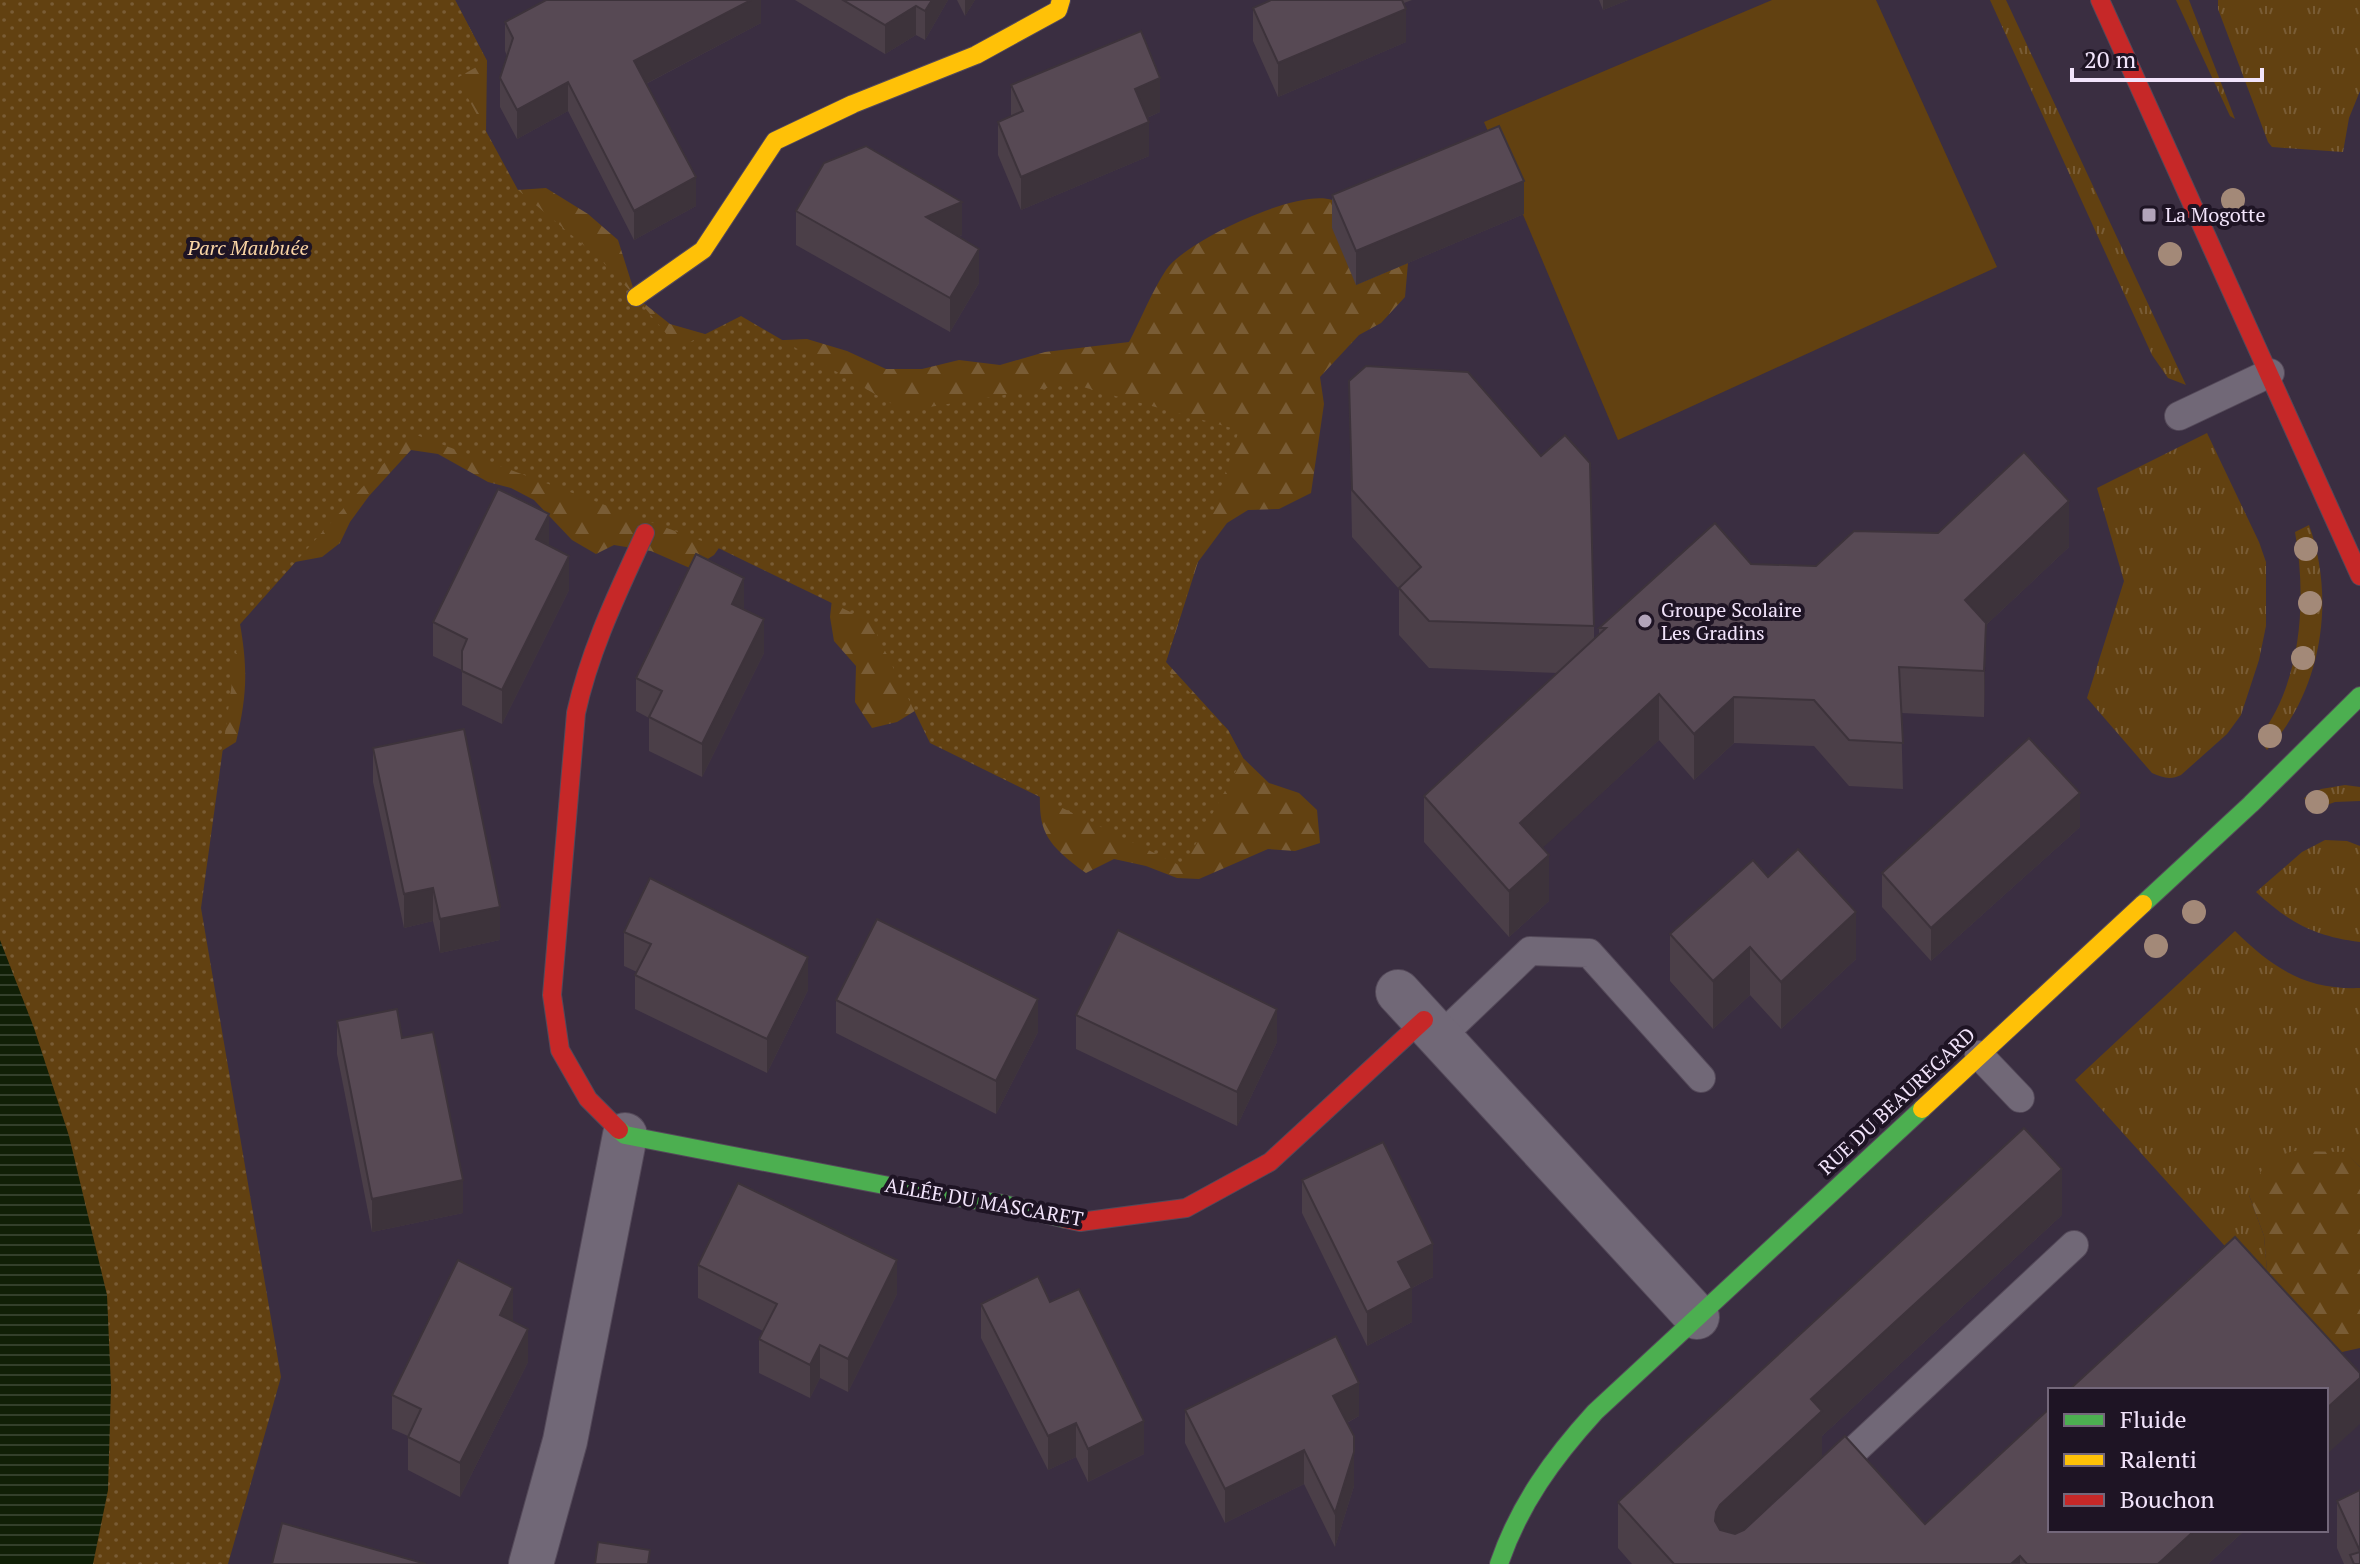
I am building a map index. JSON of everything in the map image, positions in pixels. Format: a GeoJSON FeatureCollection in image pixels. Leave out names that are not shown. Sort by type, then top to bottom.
{"type":"FeatureCollection","features":[{"type":"Feature","properties":{"kind":"street"},"geometry":{"type":"LineString","coordinates":[[636,297],[703,250],[775,141],[853,104],[976,55],[1058,10],[1061,0]]}},
{"type":"Feature","properties":{"kind":"street"},"geometry":{"type":"LineString","coordinates":[[2100,0],[2360,576]]}},
{"type":"Feature","properties":{"kind":"street"},"geometry":{"type":"LineString","coordinates":[[531,1564],[565,1441],[625,1135],[588,1099],[560,1050],[552,995],[576,713],[585,672],[645,533]]}},
{"type":"Feature","properties":{"kind":"street","name":"RUE DU BEAUREGARD"},"geometry":{"type":"LineString","coordinates":[[1499,1564],[1517,1515],[1537,1480],[1565,1443],[2251,804],[2360,696]]}},
{"type":"Feature","properties":{"kind":"street"},"geometry":{"type":"LineString","coordinates":[[1421,1017],[1697,1317]]}},
{"type":"Feature","properties":{"kind":"street","name":"ALLÉE DU MASCARET"},"geometry":{"type":"LineString","coordinates":[[625,1135],[910,1190],[1003,1204],[1080,1222],[1186,1208],[1270,1162],[1421,1017]]}},
{"type":"Feature","properties":{"kind":"lane"},"geometry":{"type":"LineString","coordinates":[[2179,416],[2270,373]]}},
{"type":"Feature","properties":{"kind":"lane"},"geometry":{"type":"LineString","coordinates":[[1421,1017],[1530,951],[1589,953],[1701,1078]]}},
{"type":"Feature","properties":{"kind":"lane"},"geometry":{"type":"LineString","coordinates":[[1979,1055],[2020,1098]]}},
{"type":"Feature","properties":{"kind":"lane"},"geometry":{"type":"LineString","coordinates":[[1812,1490],[2074,1245]]}},
{"type":"Feature","properties":{"kind":"green space","name":"Parc Maubuée"},"geometry":{"type":"Polygon","coordinates":[[[0,0],[455,0],[487,61],[486,132],[517,190],[546,188],[588,214],[618,240],[636,297],[670,324],[705,334],[761,341],[807,339],[847,351],[886,369],[922,369],[959,360],[1000,365],[1045,352],[1129,342],[1166,270],[1195,245],[1243,220],[1294,202],[1316,198],[1342,204],[1373,227],[1408,263],[1405,297],[1381,323],[1359,335],[1320,377],[1324,404],[1311,493],[1279,509],[1248,510],[1227,523],[1198,562],[1166,662],[1228,730],[1243,758],[1269,783],[1299,793],[1317,810],[1320,843],[1295,851],[1268,849],[1199,879],[1177,878],[1146,866],[1114,859],[1086,873],[1057,849],[1043,827],[1041,764],[934,699],[897,722],[872,728],[855,702],[856,666],[834,641],[830,617],[834,581],[743,514],[714,555],[692,569],[651,551],[614,545],[596,554],[572,540],[534,500],[511,488],[488,482],[438,454],[411,450],[369,496],[350,522],[340,543],[322,557],[295,562],[240,624],[245,683],[236,742],[201,764],[0,0]]]}},
{"type":"Feature","properties":{"kind":"green space","name":"Parc Maubuée"},"geometry":{"type":"Polygon","coordinates":[[[0,0],[455,0],[487,61],[457,78],[518,190],[600,259],[678,348],[741,316],[904,411],[1072,384],[1239,430],[1164,667],[1228,730],[1243,758],[1183,867],[930,743],[871,622],[710,544],[411,433],[240,624],[201,908],[281,1377],[228,1564],[0,1564],[0,0]]]}},
{"type":"Feature","properties":{"kind":"green space"},"geometry":{"type":"Polygon","coordinates":[[[1772,0],[1876,0],[1997,267],[1618,440],[1484,122],[1772,0]]]}},
{"type":"Feature","properties":{"kind":"green space"},"geometry":{"type":"Polygon","coordinates":[[[1990,0],[2006,0],[2186,385],[2168,378],[2152,355],[1990,0]]]}},
{"type":"Feature","properties":{"kind":"green space"},"geometry":{"type":"Polygon","coordinates":[[[2176,0],[2189,0],[2235,119],[2230,116],[2176,0]]]}},
{"type":"Feature","properties":{"kind":"green space"},"geometry":{"type":"Polygon","coordinates":[[[2218,0],[2360,0],[2360,91],[2349,118],[2343,152],[2272,147],[2218,9],[2218,0]]]}},
{"type":"Feature","properties":{"kind":"green space"},"geometry":{"type":"Polygon","coordinates":[[[2207,433],[2266,562],[2266,626],[2259,660],[2241,715],[2227,734],[2181,775],[2167,778],[2152,773],[2087,698],[2124,581],[2097,488],[2207,433]]]}},
{"type":"Feature","properties":{"kind":"green space"},"geometry":{"type":"Polygon","coordinates":[[[2309,525],[2322,583],[2319,644],[2301,701],[2286,727],[2267,750],[2258,739],[2284,693],[2298,640],[2300,585],[2295,532],[2309,525]]]}},
{"type":"Feature","properties":{"kind":"green space"},"geometry":{"type":"Polygon","coordinates":[[[2345,785],[2360,787],[2360,801],[2335,802],[2313,810],[2304,798],[2321,789],[2345,785]]]}},
{"type":"Feature","properties":{"kind":"green space"},"geometry":{"type":"Polygon","coordinates":[[[2325,840],[2347,841],[2360,846],[2360,942],[2316,932],[2280,912],[2256,892],[2302,852],[2325,840]]]}},
{"type":"Feature","properties":{"kind":"green space"},"geometry":{"type":"Polygon","coordinates":[[[2235,931],[2277,966],[2306,981],[2340,988],[2360,988],[2360,1167],[2344,1152],[2249,1195],[2264,1236],[2268,1282],[2316,1347],[2075,1080],[2235,931]]]}},
{"type":"Feature","properties":{"kind":"green space"},"geometry":{"type":"Polygon","coordinates":[[[2293,1151],[2345,1152],[2360,1167],[2360,1348],[2333,1354],[2268,1282],[2264,1236],[2249,1195],[2267,1160],[2293,1151]]]}},
{"type":"Feature","properties":{"kind":"shaded area"},"geometry":{"type":"Polygon","coordinates":[[[0,940],[34,1028],[69,1136],[107,1295],[111,1387],[108,1490],[93,1564],[0,1564],[0,940]]]}},
{"type":"Feature","properties":{"kind":"building"},"geometry":{"type":"Polygon","coordinates":[[[546,0],[751,0],[634,61],[696,177],[634,211],[568,82],[517,110],[500,78],[513,38],[505,22],[546,0]]]}},
{"type":"Feature","properties":{"kind":"building"},"geometry":{"type":"Polygon","coordinates":[[[843,0],[932,0],[925,11],[916,6],[885,25],[843,0]]]}},
{"type":"Feature","properties":{"kind":"building"},"geometry":{"type":"Polygon","coordinates":[[[1271,0],[1402,0],[1406,9],[1278,63],[1253,8],[1271,0]]]}},
{"type":"Feature","properties":{"kind":"building"},"geometry":{"type":"Polygon","coordinates":[[[1141,31],[1160,78],[1135,89],[1149,122],[1021,177],[998,122],[1023,111],[1011,85],[1141,31]]]}},
{"type":"Feature","properties":{"kind":"building"},"geometry":{"type":"Polygon","coordinates":[[[1499,126],[1524,181],[1356,251],[1332,195],[1499,126]]]}},
{"type":"Feature","properties":{"kind":"building"},"geometry":{"type":"Polygon","coordinates":[[[866,146],[962,202],[926,217],[979,249],[950,298],[796,211],[824,163],[866,146]]]}},
{"type":"Feature","properties":{"kind":"building"},"geometry":{"type":"Polygon","coordinates":[[[1366,366],[1468,372],[1541,456],[1565,435],[1590,463],[1594,626],[1429,621],[1399,588],[1421,567],[1352,490],[1349,381],[1366,366]]]}},
{"type":"Feature","properties":{"kind":"building"},"geometry":{"type":"Polygon","coordinates":[[[2024,452],[2069,501],[1965,600],[1986,623],[1984,671],[1899,667],[1903,743],[1849,740],[1814,700],[1734,697],[1694,734],[1659,694],[1520,823],[1549,855],[1509,891],[1424,796],[1606,628],[1599,628],[1715,523],[1751,564],[1816,566],[1854,531],[1938,533],[2024,452]]]}},
{"type":"Feature","properties":{"kind":"building"},"geometry":{"type":"Polygon","coordinates":[[[498,489],[549,514],[536,539],[569,556],[502,690],[462,671],[462,651],[467,639],[433,622],[498,489]]]}},
{"type":"Feature","properties":{"kind":"building"},"geometry":{"type":"Polygon","coordinates":[[[696,554],[744,578],[732,604],[764,619],[702,744],[649,717],[662,691],[636,678],[696,554]]]}},
{"type":"Feature","properties":{"kind":"building"},"geometry":{"type":"Polygon","coordinates":[[[464,729],[500,907],[440,919],[433,888],[404,894],[373,748],[464,729]]]}},
{"type":"Feature","properties":{"kind":"building"},"geometry":{"type":"Polygon","coordinates":[[[2029,738],[2080,793],[1931,928],[1882,873],[2029,738]]]}},
{"type":"Feature","properties":{"kind":"building"},"geometry":{"type":"Polygon","coordinates":[[[1798,849],[1856,912],[1781,982],[1750,947],[1713,981],[1670,934],[1753,860],[1768,877],[1798,849]]]}},
{"type":"Feature","properties":{"kind":"building"},"geometry":{"type":"Polygon","coordinates":[[[650,878],[808,957],[767,1039],[635,975],[651,944],[624,932],[650,878]]]}},
{"type":"Feature","properties":{"kind":"building"},"geometry":{"type":"Polygon","coordinates":[[[877,919],[1038,999],[996,1081],[836,1000],[877,919]]]}},
{"type":"Feature","properties":{"kind":"building"},"geometry":{"type":"Polygon","coordinates":[[[1118,930],[1277,1009],[1237,1092],[1076,1015],[1118,930]]]}},
{"type":"Feature","properties":{"kind":"building"},"geometry":{"type":"Polygon","coordinates":[[[397,1009],[402,1038],[433,1032],[463,1180],[372,1199],[337,1021],[397,1009]]]}},
{"type":"Feature","properties":{"kind":"building"},"geometry":{"type":"Polygon","coordinates":[[[2024,1128],[2062,1169],[1811,1399],[1822,1411],[1720,1505],[1715,1521],[1720,1530],[1735,1534],[1744,1530],[1845,1436],[1925,1524],[2048,1410],[2048,1532],[2193,1532],[2158,1564],[2027,1564],[2020,1556],[2011,1564],[1674,1564],[1618,1502],[2024,1128]]]}},
{"type":"Feature","properties":{"kind":"building"},"geometry":{"type":"Polygon","coordinates":[[[1383,1142],[1433,1244],[1398,1262],[1412,1288],[1367,1312],[1302,1180],[1383,1142]]]}},
{"type":"Feature","properties":{"kind":"building"},"geometry":{"type":"Polygon","coordinates":[[[738,1183],[897,1260],[848,1359],[820,1345],[810,1365],[759,1339],[777,1304],[698,1265],[738,1183]]]}},
{"type":"Feature","properties":{"kind":"building"},"geometry":{"type":"Polygon","coordinates":[[[2235,1237],[2360,1373],[2360,1378],[2328,1407],[2328,1388],[2071,1388],[2235,1237]]]}},
{"type":"Feature","properties":{"kind":"building"},"geometry":{"type":"Polygon","coordinates":[[[458,1260],[513,1288],[500,1315],[528,1329],[460,1463],[408,1437],[421,1409],[392,1395],[458,1260]]]}},
{"type":"Feature","properties":{"kind":"building"},"geometry":{"type":"Polygon","coordinates":[[[1038,1276],[1050,1302],[1079,1289],[1144,1421],[1088,1449],[1076,1423],[1048,1436],[981,1304],[1038,1276]]]}},
{"type":"Feature","properties":{"kind":"building"},"geometry":{"type":"Polygon","coordinates":[[[1336,1336],[1359,1383],[1333,1396],[1354,1436],[1354,1452],[1335,1513],[1304,1450],[1225,1489],[1185,1410],[1336,1336]]]}},
{"type":"Feature","properties":{"kind":"building"},"geometry":{"type":"Polygon","coordinates":[[[2360,1490],[2360,1551],[2337,1501],[2360,1490]]]}},
{"type":"Feature","properties":{"kind":"building"},"geometry":{"type":"Polygon","coordinates":[[[282,1523],[426,1564],[272,1564],[282,1523]]]}},
{"type":"Feature","properties":{"kind":"building"},"geometry":{"type":"Polygon","coordinates":[[[598,1542],[650,1550],[648,1564],[595,1564],[598,1542]]]}},
{"type":"Feature","properties":{"kind":"building"},"geometry":{"type":"Polygon","coordinates":[[[2360,1552],[2360,1564],[2354,1564],[2350,1555],[2360,1552]]]}},
{"type":"Feature","properties":{"kind":"traffic: fast"},"geometry":{"type":"LineString","coordinates":[[2143,904],[2251,804],[2360,696]]}},
{"type":"Feature","properties":{"kind":"traffic: fast"},"geometry":{"type":"LineString","coordinates":[[1499,1564],[1527,1502],[1565,1447],[1595,1412],[1922,1109]]}},
{"type":"Feature","properties":{"kind":"traffic: fast"},"geometry":{"type":"LineString","coordinates":[[619,1130],[625,1135],[910,1190],[1003,1204],[1066,1219]]}},
{"type":"Feature","properties":{"kind":"traffic: slow"},"geometry":{"type":"LineString","coordinates":[[636,297],[703,250],[775,141],[853,104],[976,55],[1058,10],[1061,0]]}},
{"type":"Feature","properties":{"kind":"traffic: slow"},"geometry":{"type":"LineString","coordinates":[[1922,1109],[2143,904]]}},
{"type":"Feature","properties":{"kind":"traffic: jam"},"geometry":{"type":"LineString","coordinates":[[2100,0],[2360,576]]}},
{"type":"Feature","properties":{"kind":"traffic: jam"},"geometry":{"type":"LineString","coordinates":[[619,1130],[588,1099],[560,1050],[552,995],[576,713],[597,643],[645,533]]}},
{"type":"Feature","properties":{"kind":"traffic: jam"},"geometry":{"type":"LineString","coordinates":[[1066,1219],[1080,1222],[1186,1208],[1270,1162],[1424,1020]]}},
{"type":"Feature","properties":{"kind":"place","name":"La Mogotte"},"geometry":{"type":"Point","coordinates":[2149,215]}},
{"type":"Feature","properties":{"kind":"place","name":"Groupe Scolaire Les Gradins"},"geometry":{"type":"Point","coordinates":[1645,621]}}]}
